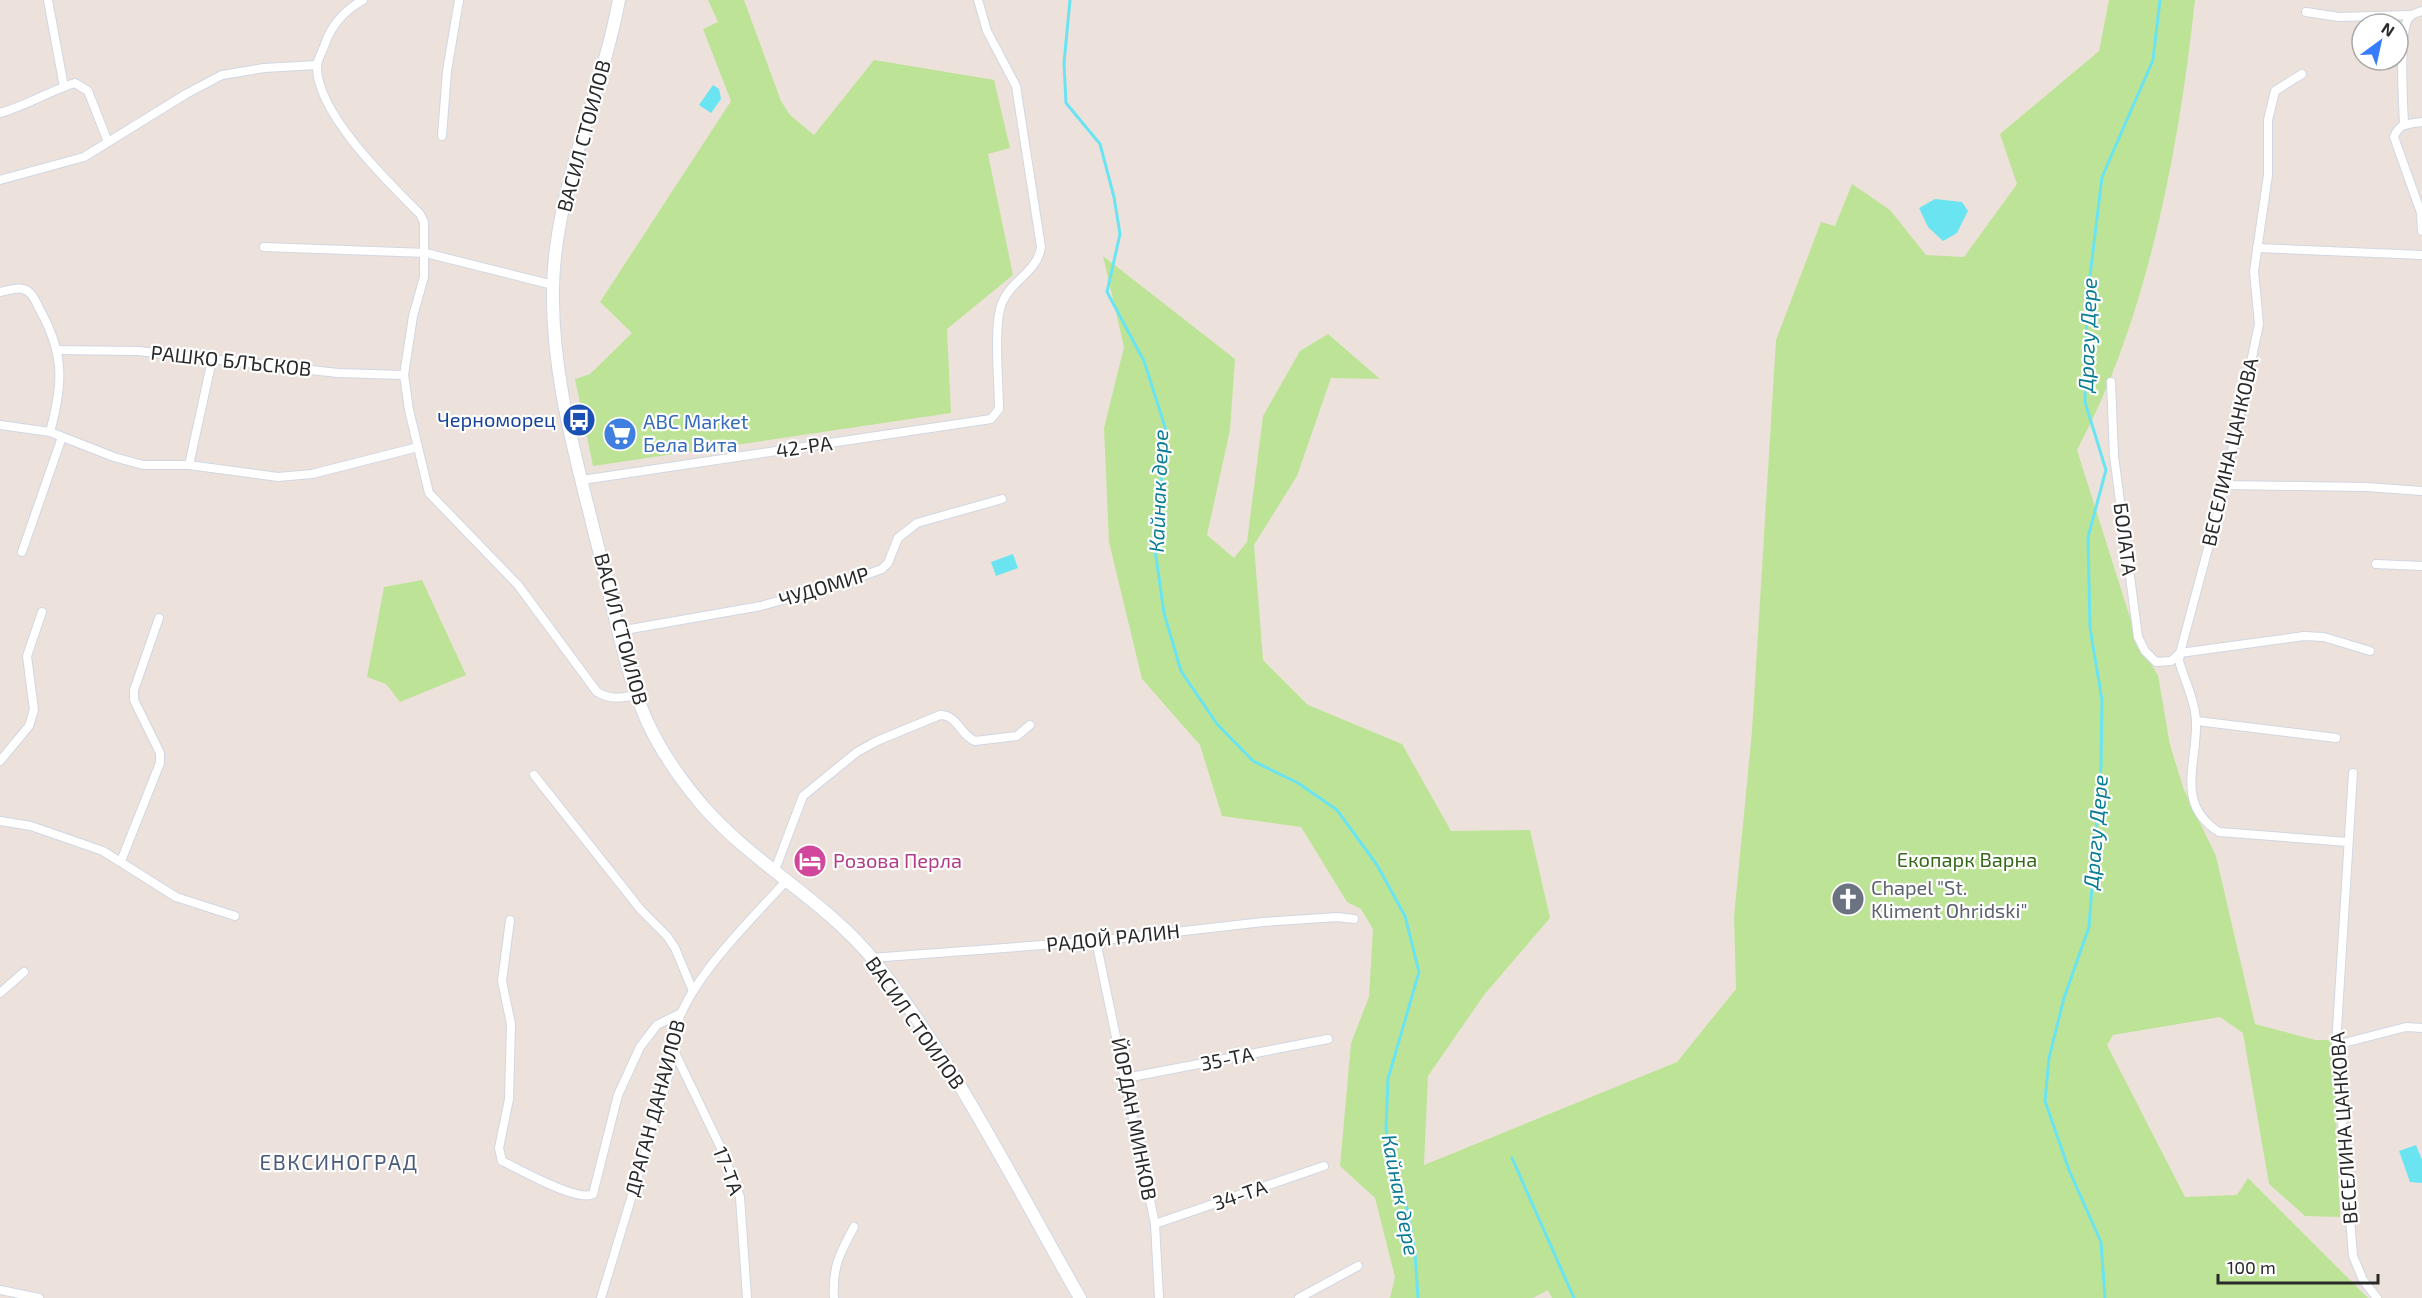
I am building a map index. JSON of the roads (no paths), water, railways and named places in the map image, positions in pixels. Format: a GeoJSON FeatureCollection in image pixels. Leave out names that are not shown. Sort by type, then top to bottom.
{"type":"FeatureCollection","features":[{"type":"Feature","properties":{"kind":"street"},"geometry":{"type":"LineString","coordinates":[[48,0],[64,87]]}},
{"type":"Feature","properties":{"kind":"street"},"geometry":{"type":"LineString","coordinates":[[363,0],[352,3],[336,23],[317,65],[326,101],[338,119],[374,168],[420,214],[426,228],[424,277],[411,325],[404,375],[409,410],[429,493],[518,585],[597,692],[607,698],[617,699],[636,695]]}},
{"type":"Feature","properties":{"kind":"street"},"geometry":{"type":"LineString","coordinates":[[442,136],[447,71],[459,0]]}},
{"type":"Feature","properties":{"kind":"street","name":"ВАСИЛ СТОИЛОВ"},"geometry":{"type":"LineString","coordinates":[[619,0],[612,36],[560,225],[553,285],[554,341],[558,376],[582,480],[636,695],[657,742],[690,791],[714,819],[850,934],[872,958],[957,1080],[1080,1298]]}},
{"type":"Feature","properties":{"kind":"street","name":"42-РА"},"geometry":{"type":"LineString","coordinates":[[582,480],[992,419],[999,409],[999,320],[1002,303],[1039,260],[1041,248],[1016,86],[987,31],[978,0]]}},
{"type":"Feature","properties":{"kind":"street"},"geometry":{"type":"LineString","coordinates":[[2306,12],[2339,17],[2411,15],[2422,11]]}},
{"type":"Feature","properties":{"kind":"street"},"geometry":{"type":"LineString","coordinates":[[2411,15],[2406,23],[2400,127],[2394,144],[2421,213],[2422,231]]}},
{"type":"Feature","properties":{"kind":"street"},"geometry":{"type":"LineString","coordinates":[[0,180],[84,157],[186,94],[222,75],[264,68],[317,65]]}},
{"type":"Feature","properties":{"kind":"street","name":"ВЕСЕЛИНА ЦАНКОВА"},"geometry":{"type":"LineString","coordinates":[[2302,74],[2275,91],[2268,120],[2268,176],[2254,271],[2259,324],[2225,485],[2179,661],[2197,721],[2190,788],[2195,807],[2205,824],[2219,832],[2348,842]]}},
{"type":"Feature","properties":{"kind":"street"},"geometry":{"type":"LineString","coordinates":[[0,113],[75,83],[88,90],[108,142]]}},
{"type":"Feature","properties":{"kind":"street"},"geometry":{"type":"LineString","coordinates":[[2400,127],[2422,122]]}},
{"type":"Feature","properties":{"kind":"street"},"geometry":{"type":"LineString","coordinates":[[264,247],[426,253],[553,285]]}},
{"type":"Feature","properties":{"kind":"street"},"geometry":{"type":"LineString","coordinates":[[2257,248],[2422,255]]}},
{"type":"Feature","properties":{"kind":"street"},"geometry":{"type":"LineString","coordinates":[[0,292],[22,288],[30,292],[51,329],[57,350],[61,387],[50,432]]}},
{"type":"Feature","properties":{"kind":"street","name":"РАШКО БЛЪСКОВ"},"geometry":{"type":"LineString","coordinates":[[57,350],[138,351],[338,374],[404,375]]}},
{"type":"Feature","properties":{"kind":"street"},"geometry":{"type":"LineString","coordinates":[[189,465],[212,360]]}},
{"type":"Feature","properties":{"kind":"street","name":"БОЛАТА"},"geometry":{"type":"LineString","coordinates":[[2111,382],[2114,456],[2138,637],[2145,651],[2156,662],[2171,661],[2180,653]]}},
{"type":"Feature","properties":{"kind":"street"},"geometry":{"type":"LineString","coordinates":[[0,425],[50,432],[114,457],[143,465],[189,465],[295,477],[418,447]]}},
{"type":"Feature","properties":{"kind":"street"},"geometry":{"type":"LineString","coordinates":[[22,552],[62,437]]}},
{"type":"Feature","properties":{"kind":"street"},"geometry":{"type":"LineString","coordinates":[[2225,485],[2422,490]]}},
{"type":"Feature","properties":{"kind":"street","name":"ЧУДОМИР"},"geometry":{"type":"LineString","coordinates":[[619,632],[761,606],[840,584],[882,569],[888,564],[898,538],[905,530],[917,523],[1002,499]]}},
{"type":"Feature","properties":{"kind":"street"},"geometry":{"type":"LineString","coordinates":[[2376,564],[2422,566]]}},
{"type":"Feature","properties":{"kind":"street"},"geometry":{"type":"LineString","coordinates":[[0,760],[29,726],[33,710],[27,656],[42,612]]}},
{"type":"Feature","properties":{"kind":"street"},"geometry":{"type":"LineString","coordinates":[[121,861],[160,763],[160,753],[134,700],[134,690],[159,618]]}},
{"type":"Feature","properties":{"kind":"street"},"geometry":{"type":"LineString","coordinates":[[2180,653],[2304,636],[2324,637],[2370,651]]}},
{"type":"Feature","properties":{"kind":"street"},"geometry":{"type":"LineString","coordinates":[[775,870],[803,796],[867,747],[940,715],[948,715],[970,739],[975,741],[1017,736],[1030,725]]}},
{"type":"Feature","properties":{"kind":"street"},"geometry":{"type":"LineString","coordinates":[[2197,721],[2336,738]]}},
{"type":"Feature","properties":{"kind":"street","name":"ВЕСЕЛИНА ЦАНКОВА"},"geometry":{"type":"LineString","coordinates":[[2353,773],[2336,1045],[2353,1256],[2363,1280],[2377,1298]]}},
{"type":"Feature","properties":{"kind":"street"},"geometry":{"type":"LineString","coordinates":[[534,776],[641,910],[667,936],[675,948],[693,991]]}},
{"type":"Feature","properties":{"kind":"street"},"geometry":{"type":"LineString","coordinates":[[0,821],[41,830],[103,851],[177,897],[235,916]]}},
{"type":"Feature","properties":{"kind":"street","name":"ДРАГАН ДАНАИЛОВ"},"geometry":{"type":"LineString","coordinates":[[601,1298],[675,1053],[674,1033],[681,1013],[693,991],[729,945],[787,880]]}},
{"type":"Feature","properties":{"kind":"street","name":"РАДОЙ РАЛИН"},"geometry":{"type":"LineString","coordinates":[[872,958],[1096,941],[1263,922],[1337,917],[1354,919]]}},
{"type":"Feature","properties":{"kind":"street"},"geometry":{"type":"LineString","coordinates":[[510,920],[502,981],[512,1024],[509,1099],[499,1148],[502,1161],[545,1183],[583,1196],[590,1196],[594,1190],[618,1095],[640,1047],[657,1024],[681,1013]]}},
{"type":"Feature","properties":{"kind":"street","name":"ЙОРДАН МИНКОВ"},"geometry":{"type":"LineString","coordinates":[[1096,941],[1155,1224],[1159,1298]]}},
{"type":"Feature","properties":{"kind":"street"},"geometry":{"type":"LineString","coordinates":[[0,993],[24,972]]}},
{"type":"Feature","properties":{"kind":"street"},"geometry":{"type":"LineString","coordinates":[[2336,1045],[2406,1028],[2422,1028]]}},
{"type":"Feature","properties":{"kind":"street","name":"35-ТА"},"geometry":{"type":"LineString","coordinates":[[1126,1078],[1328,1039]]}},
{"type":"Feature","properties":{"kind":"street","name":"17-ТА"},"geometry":{"type":"LineString","coordinates":[[675,1053],[720,1146],[740,1197],[747,1298]]}},
{"type":"Feature","properties":{"kind":"street","name":"34-ТА"},"geometry":{"type":"LineString","coordinates":[[1155,1224],[1324,1166]]}},
{"type":"Feature","properties":{"kind":"street"},"geometry":{"type":"LineString","coordinates":[[834,1298],[832,1276],[836,1262],[854,1227]]}},
{"type":"Feature","properties":{"kind":"street"},"geometry":{"type":"LineString","coordinates":[[1299,1298],[1358,1266]]}},
{"type":"Feature","properties":{"kind":"street"},"geometry":{"type":"LineString","coordinates":[[0,1290],[39,1298]]}},
{"type":"Feature","properties":{"kind":"water"},"geometry":{"type":"Polygon","coordinates":[[[713,85],[719,89],[721,99],[711,113],[699,105],[713,85]]]}},
{"type":"Feature","properties":{"kind":"water"},"geometry":{"type":"Polygon","coordinates":[[[1935,199],[1962,202],[1968,211],[1957,233],[1943,241],[1928,227],[1919,208],[1935,199]]]}},
{"type":"Feature","properties":{"kind":"water"},"geometry":{"type":"Polygon","coordinates":[[[1013,554],[1018,568],[996,576],[991,562],[1013,554]]]}},
{"type":"Feature","properties":{"kind":"water"},"geometry":{"type":"Polygon","coordinates":[[[2416,1145],[2422,1160],[2422,1183],[2410,1182],[2399,1151],[2416,1145]]]}},
{"type":"Feature","properties":{"kind":"waterway","name":"Кайнак дере"},"geometry":{"type":"LineString","coordinates":[[1070,0],[1064,63],[1066,103],[1100,144],[1114,197],[1120,234],[1107,292],[1144,361],[1166,430],[1155,550],[1164,613],[1181,671],[1217,724],[1253,761],[1298,783],[1337,810],[1377,865],[1405,916],[1419,972],[1388,1079],[1386,1129],[1390,1164],[1408,1211],[1415,1253],[1418,1298]]}},
{"type":"Feature","properties":{"kind":"waterway","name":"Драгу Дере"},"geometry":{"type":"LineString","coordinates":[[2105,1298],[2101,1242],[2069,1170],[2045,1101],[2049,1058],[2064,998],[2089,927],[2101,766],[2102,700],[2090,628],[2088,537],[2106,470],[2085,402],[2087,301],[2102,177],[2153,60],[2160,0]]}},
{"type":"Feature","properties":{"kind":"waterway","name":"Кайнак дере"},"geometry":{"type":"LineString","coordinates":[[1512,1158],[1574,1298]]}},
{"type":"Feature","properties":{"kind":"place","name":"Черноморец"},"geometry":{"type":"Point","coordinates":[579,420]}},
{"type":"Feature","properties":{"kind":"place","name":"ABC Market Бела Вита"},"geometry":{"type":"Point","coordinates":[620,434]}},
{"type":"Feature","properties":{"kind":"place","name":"Розова Перла"},"geometry":{"type":"Point","coordinates":[810,861]}},
{"type":"Feature","properties":{"kind":"place","name":"Chapel \"St. Kliment Ohridski\""},"geometry":{"type":"Point","coordinates":[1848,899]}},
{"type":"Feature","properties":{"kind":"district","name":"ЕВКСИНОГРАД"},"geometry":{"type":"Point","coordinates":[339,1163]}},
{"type":"Feature","properties":{"kind":"park label","name":"Екопарк Варна"},"geometry":{"type":"Point","coordinates":[1967,860]}}]}
